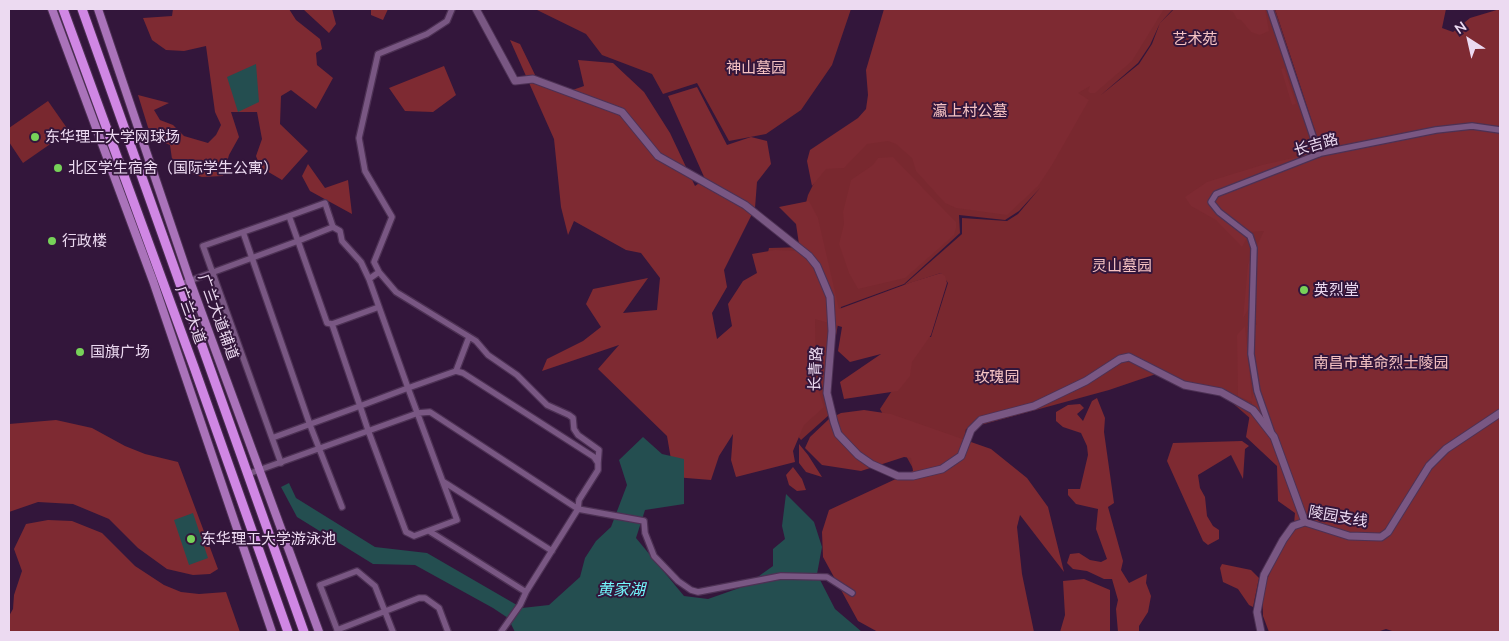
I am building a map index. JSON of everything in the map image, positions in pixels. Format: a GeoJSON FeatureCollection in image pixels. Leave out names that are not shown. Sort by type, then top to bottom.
{"type":"FeatureCollection","features":[{"type":"Feature","properties":{"kind":"main road"},"geometry":{"type":"LineString","coordinates":[[52,9],[153,280],[272,632]]}},
{"type":"Feature","properties":{"kind":"main road","name":"广兰大道"},"geometry":{"type":"LineString","coordinates":[[63,9],[191,358],[288,632]]}},
{"type":"Feature","properties":{"kind":"main road","name":"广兰大道"},"geometry":{"type":"LineString","coordinates":[[82,9],[304,632]]}},
{"type":"Feature","properties":{"kind":"main road","name":"广兰大道辅道"},"geometry":{"type":"LineString","coordinates":[[98,9],[190,280],[258,471],[319,632]]}},
{"type":"Feature","properties":{"kind":"street"},"geometry":{"type":"LineString","coordinates":[[452,9],[447,21],[427,34],[378,54],[359,138],[365,171],[392,217],[374,262],[379,272],[396,292],[469,337],[480,345],[499,365],[517,375],[547,405],[566,412],[573,418],[576,431],[598,450],[598,470],[579,500],[578,509],[503,630]]}},
{"type":"Feature","properties":{"kind":"street","name":"长青路"},"geometry":{"type":"LineString","coordinates":[[476,9],[515,81],[533,79],[622,112],[658,156],[745,205],[809,256],[824,280],[832,310],[827,393],[831,412],[838,434],[858,455],[871,464],[898,476],[913,476],[942,468],[961,456],[971,430],[981,420],[1034,406],[1086,381],[1123,357],[1130,357],[1184,385],[1221,392],[1253,410],[1274,437]]}},
{"type":"Feature","properties":{"kind":"street"},"geometry":{"type":"LineString","coordinates":[[1270,9],[1319,154]]}},
{"type":"Feature","properties":{"kind":"street","name":"长吉路"},"geometry":{"type":"LineString","coordinates":[[1274,437],[1257,391],[1251,354],[1254,248],[1250,236],[1219,212],[1210,202],[1216,194],[1319,154],[1436,130],[1472,126],[1500,130]]}},
{"type":"Feature","properties":{"kind":"street"},"geometry":{"type":"LineString","coordinates":[[281,463],[203,246],[325,203],[333,227],[340,231],[342,241],[361,262],[457,520],[414,536],[406,532],[368,430],[332,324]]}},
{"type":"Feature","properties":{"kind":"street"},"geometry":{"type":"LineString","coordinates":[[289,216],[327,323],[332,324],[379,307]]}},
{"type":"Feature","properties":{"kind":"street"},"geometry":{"type":"LineString","coordinates":[[181,284],[333,227]]}},
{"type":"Feature","properties":{"kind":"street"},"geometry":{"type":"LineString","coordinates":[[244,232],[318,448],[342,507]]}},
{"type":"Feature","properties":{"kind":"street"},"geometry":{"type":"LineString","coordinates":[[368,279],[379,272]]}},
{"type":"Feature","properties":{"kind":"street"},"geometry":{"type":"LineString","coordinates":[[456,371],[469,337]]}},
{"type":"Feature","properties":{"kind":"street"},"geometry":{"type":"LineString","coordinates":[[272,438],[456,371],[463,373],[594,457],[598,463]]}},
{"type":"Feature","properties":{"kind":"street"},"geometry":{"type":"LineString","coordinates":[[248,474],[418,412],[430,412],[578,509],[644,521],[644,533],[654,556],[678,581],[698,592],[781,576],[827,577],[852,592]]}},
{"type":"Feature","properties":{"kind":"street","name":"陵园支线"},"geometry":{"type":"LineString","coordinates":[[1261,632],[1257,612],[1264,575],[1293,526],[1305,522],[1349,536],[1381,537],[1388,532],[1429,466],[1446,449],[1499,414]]}},
{"type":"Feature","properties":{"kind":"street"},"geometry":{"type":"LineString","coordinates":[[1274,437],[1305,522]]}},
{"type":"Feature","properties":{"kind":"street"},"geometry":{"type":"LineString","coordinates":[[443,482],[552,551]]}},
{"type":"Feature","properties":{"kind":"street"},"geometry":{"type":"LineString","coordinates":[[429,531],[526,592]]}},
{"type":"Feature","properties":{"kind":"street"},"geometry":{"type":"LineString","coordinates":[[393,632],[385,612],[376,586],[357,571],[320,585],[337,631],[385,612],[419,598],[425,598],[439,608],[448,632]]}},
{"type":"Feature","properties":{"kind":"green space"},"geometry":{"type":"Polygon","coordinates":[[[173,9],[289,9],[296,20],[320,39],[322,49],[316,53],[317,65],[333,78],[316,109],[291,90],[281,96],[280,124],[308,151],[282,180],[260,167],[256,156],[262,139],[257,112],[231,112],[239,137],[229,155],[223,176],[202,177],[179,170],[172,159],[170,145],[151,137],[138,95],[169,103],[154,110],[160,120],[173,125],[184,136],[208,143],[216,135],[221,125],[215,112],[206,46],[184,51],[166,50],[152,40],[143,18],[172,16],[173,9]]]}},
{"type":"Feature","properties":{"kind":"green space"},"geometry":{"type":"Polygon","coordinates":[[[303,9],[332,9],[336,24],[329,33],[303,9]]]}},
{"type":"Feature","properties":{"kind":"green space"},"geometry":{"type":"Polygon","coordinates":[[[371,9],[388,9],[383,20],[371,15],[371,9]]]}},
{"type":"Feature","properties":{"kind":"green space","name":"神山墓园"},"geometry":{"type":"Polygon","coordinates":[[[535,9],[851,9],[832,65],[801,110],[766,134],[729,141],[697,83],[663,94],[652,74],[602,55],[586,34],[535,9]]]}},
{"type":"Feature","properties":{"kind":"green space","name":"瀛上村公墓"},"geometry":{"type":"Polygon","coordinates":[[[884,9],[1164,9],[1132,61],[1095,93],[1088,91],[1090,86],[1078,93],[1089,100],[1052,165],[1038,186],[1007,215],[956,208],[945,203],[916,171],[912,158],[896,144],[888,141],[867,144],[844,168],[826,169],[812,186],[807,161],[810,150],[858,118],[866,109],[868,95],[866,70],[884,9]]]}},
{"type":"Feature","properties":{"kind":"green space"},"geometry":{"type":"Polygon","coordinates":[[[889,9],[1173,9],[1160,23],[1174,9],[1275,9],[1322,156],[1265,217],[1259,426],[1221,393],[1156,374],[1109,390],[966,429],[961,452],[915,472],[880,409],[927,337],[931,337],[948,283],[941,273],[904,285],[962,234],[962,218],[1007,221],[1018,214],[1040,188],[1019,211],[1005,220],[959,215],[960,233],[904,284],[841,307],[835,341],[829,415],[801,440],[792,429],[759,291],[769,248],[805,247],[800,226],[808,195],[823,165],[866,116],[889,9]],[[1160,23],[1150,45],[1138,63],[1101,95],[1139,64],[1152,44],[1160,23]]]}},
{"type":"Feature","properties":{"kind":"green space"},"geometry":{"type":"Polygon","coordinates":[[[1225,9],[1265,9],[1269,31],[1260,35],[1251,32],[1241,20],[1237,19],[1233,12],[1225,9]]]}},
{"type":"Feature","properties":{"kind":"green space","name":"南昌市革命烈士陵园"},"geometry":{"type":"Polygon","coordinates":[[[1275,9],[1446,9],[1442,28],[1453,32],[1470,18],[1500,9],[1500,632],[1395,632],[1386,629],[1377,632],[1269,632],[1263,616],[1262,591],[1282,545],[1294,524],[1295,513],[1278,501],[1277,466],[1246,437],[1252,402],[1238,396],[1237,335],[1245,326],[1252,399],[1255,387],[1247,326],[1257,325],[1254,310],[1249,308],[1243,318],[1248,264],[1264,231],[1250,232],[1242,247],[1216,220],[1191,206],[1185,197],[1207,182],[1262,165],[1311,154],[1319,143],[1275,9]]]}},
{"type":"Feature","properties":{"kind":"green space"},"geometry":{"type":"Polygon","coordinates":[[[510,40],[520,44],[538,81],[564,93],[584,86],[578,60],[613,63],[644,92],[670,133],[695,186],[705,179],[668,96],[697,87],[727,145],[751,137],[767,141],[771,164],[757,182],[755,208],[724,270],[727,287],[712,313],[717,339],[732,326],[728,304],[743,281],[757,273],[752,254],[775,250],[800,251],[796,224],[779,207],[809,201],[818,218],[839,309],[912,282],[941,273],[945,276],[947,283],[931,335],[912,362],[910,376],[898,391],[844,399],[840,382],[881,354],[850,362],[838,351],[842,327],[815,319],[816,382],[824,407],[804,425],[793,451],[795,462],[736,477],[731,460],[733,434],[719,456],[711,480],[674,477],[667,436],[598,369],[619,345],[542,371],[547,359],[583,341],[601,327],[586,304],[593,289],[648,278],[623,313],[657,310],[660,278],[641,253],[626,250],[574,221],[568,235],[561,207],[554,139],[510,40]]]}},
{"type":"Feature","properties":{"kind":"green space"},"geometry":{"type":"Polygon","coordinates":[[[444,66],[456,95],[433,112],[405,111],[389,88],[444,66]]]}},
{"type":"Feature","properties":{"kind":"green space"},"geometry":{"type":"Polygon","coordinates":[[[1284,68],[1296,104],[1292,105],[1281,69],[1284,68]]]}},
{"type":"Feature","properties":{"kind":"green space","name":"东华理工大学网球场"},"geometry":{"type":"Polygon","coordinates":[[[48,101],[69,131],[23,163],[9,142],[9,128],[48,101]]]}},
{"type":"Feature","properties":{"kind":"green space"},"geometry":{"type":"Polygon","coordinates":[[[893,157],[956,222],[956,228],[954,235],[905,278],[858,289],[849,273],[839,244],[844,224],[843,212],[851,180],[873,165],[878,158],[893,157]]]}},
{"type":"Feature","properties":{"kind":"green space"},"geometry":{"type":"Polygon","coordinates":[[[308,164],[325,188],[348,180],[352,214],[310,191],[302,176],[308,164]]]}},
{"type":"Feature","properties":{"kind":"green space"},"geometry":{"type":"Polygon","coordinates":[[[1097,398],[1105,418],[1104,432],[1114,503],[1108,507],[1123,561],[1121,570],[1129,583],[1147,574],[1146,583],[1151,596],[1148,612],[1139,626],[1139,632],[1118,632],[1116,609],[1118,600],[1112,579],[1104,579],[1087,571],[1073,569],[1067,563],[1070,554],[1079,553],[1090,560],[1101,562],[1107,559],[1096,529],[1098,509],[1076,504],[1068,495],[1068,489],[1080,489],[1088,455],[1087,446],[1081,433],[1063,427],[1056,421],[1056,412],[1068,405],[1080,404],[1084,408],[1077,414],[1083,421],[1092,401],[1097,398]]]}},
{"type":"Feature","properties":{"kind":"green space"},"geometry":{"type":"Polygon","coordinates":[[[864,410],[891,414],[991,449],[1027,478],[1048,507],[1064,572],[1020,515],[1017,527],[1022,574],[1034,632],[878,632],[858,621],[823,557],[822,532],[829,510],[913,471],[911,458],[904,457],[861,471],[822,465],[805,448],[810,437],[829,419],[841,413],[864,410]]]}},
{"type":"Feature","properties":{"kind":"green space"},"geometry":{"type":"Polygon","coordinates":[[[56,420],[92,428],[125,446],[145,454],[178,462],[218,569],[210,574],[193,575],[167,569],[138,548],[109,519],[73,504],[38,502],[9,512],[9,424],[56,420]]]}},
{"type":"Feature","properties":{"kind":"green space"},"geometry":{"type":"Polygon","coordinates":[[[1242,441],[1249,446],[1245,449],[1243,479],[1231,455],[1198,475],[1200,488],[1205,497],[1207,516],[1213,526],[1219,530],[1219,539],[1208,545],[1203,541],[1167,461],[1173,443],[1242,441]]]}},
{"type":"Feature","properties":{"kind":"green space"},"geometry":{"type":"Polygon","coordinates":[[[799,444],[822,477],[806,472],[799,463],[799,444]]]}},
{"type":"Feature","properties":{"kind":"green space"},"geometry":{"type":"Polygon","coordinates":[[[793,467],[802,479],[806,490],[797,491],[789,485],[786,475],[793,467]]]}},
{"type":"Feature","properties":{"kind":"green space"},"geometry":{"type":"Polygon","coordinates":[[[48,520],[72,521],[102,533],[135,566],[164,585],[181,592],[199,594],[226,592],[240,632],[9,632],[9,616],[13,609],[14,595],[22,571],[14,549],[26,524],[48,520]]]}},
{"type":"Feature","properties":{"kind":"green space"},"geometry":{"type":"Polygon","coordinates":[[[1222,564],[1251,570],[1259,578],[1253,607],[1249,605],[1238,589],[1223,582],[1220,568],[1222,564]]]}},
{"type":"Feature","properties":{"kind":"green space"},"geometry":{"type":"Polygon","coordinates":[[[1084,579],[1110,590],[1110,632],[1060,632],[1065,615],[1063,581],[1084,579]]]}},
{"type":"Feature","properties":{"kind":"water"},"geometry":{"type":"Polygon","coordinates":[[[256,64],[259,102],[238,112],[227,77],[256,64]]]}},
{"type":"Feature","properties":{"kind":"water","name":"黄家湖"},"geometry":{"type":"Polygon","coordinates":[[[643,437],[662,454],[684,459],[684,504],[645,510],[636,538],[684,596],[708,599],[745,586],[773,566],[773,549],[785,539],[782,526],[786,494],[814,522],[822,547],[817,574],[835,609],[862,632],[515,632],[508,618],[415,565],[373,564],[297,517],[281,487],[289,483],[296,498],[375,547],[427,553],[522,608],[549,605],[580,577],[585,558],[596,541],[611,527],[627,485],[619,460],[643,437]]]}},
{"type":"Feature","properties":{"kind":"water","name":"东华理工大学游泳池"},"geometry":{"type":"Polygon","coordinates":[[[193,513],[208,558],[189,565],[174,520],[193,513]]]}},
{"type":"Feature","properties":{"kind":"place","name":"东华理工大学网球场"},"geometry":{"type":"Point","coordinates":[35,137]}},
{"type":"Feature","properties":{"kind":"place","name":"北区学生宿舍（国际学生公寓）"},"geometry":{"type":"Point","coordinates":[58,168]}},
{"type":"Feature","properties":{"kind":"place","name":"行政楼"},"geometry":{"type":"Point","coordinates":[52,241]}},
{"type":"Feature","properties":{"kind":"place","name":"英烈堂"},"geometry":{"type":"Point","coordinates":[1304,290]}},
{"type":"Feature","properties":{"kind":"place","name":"国旗广场"},"geometry":{"type":"Point","coordinates":[80,352]}},
{"type":"Feature","properties":{"kind":"place","name":"东华理工大学游泳池"},"geometry":{"type":"Point","coordinates":[191,539]}},
{"type":"Feature","properties":{"kind":"park label","name":"艺术苑"},"geometry":{"type":"Point","coordinates":[1195,39]}},
{"type":"Feature","properties":{"kind":"park label","name":"灵山墓园"},"geometry":{"type":"Point","coordinates":[1122,266]}},
{"type":"Feature","properties":{"kind":"park label","name":"玫瑰园"},"geometry":{"type":"Point","coordinates":[997,377]}}]}
